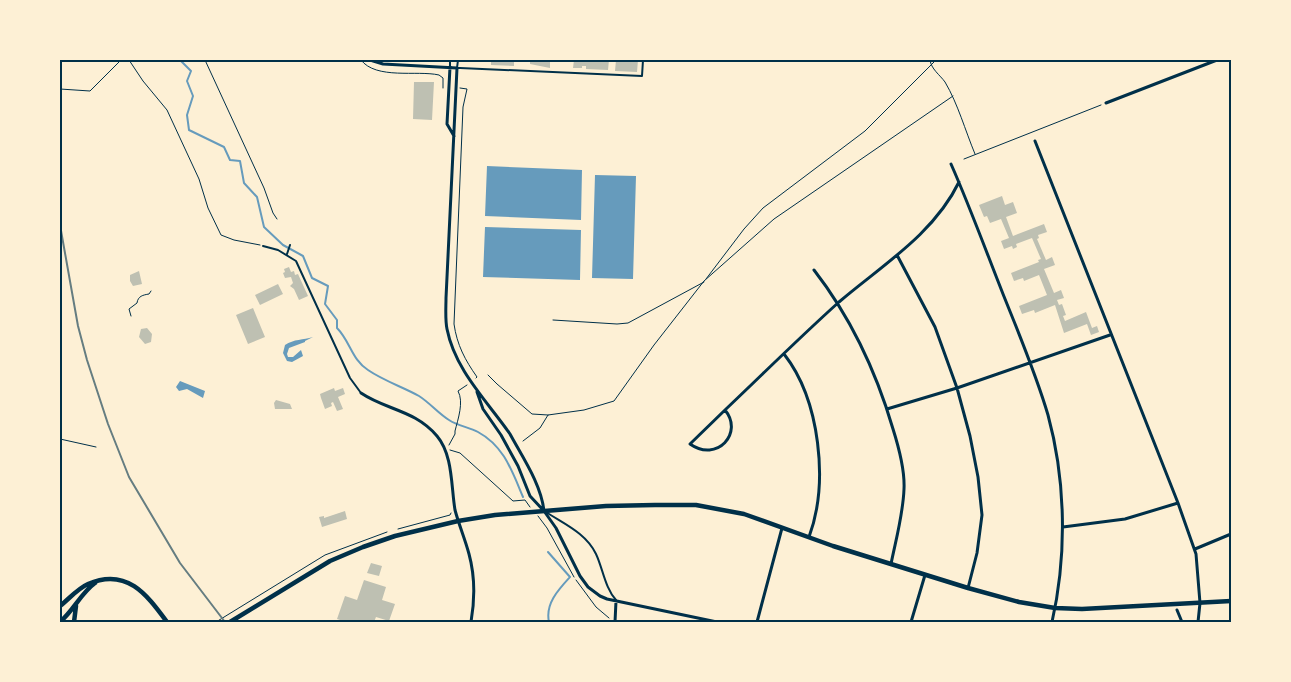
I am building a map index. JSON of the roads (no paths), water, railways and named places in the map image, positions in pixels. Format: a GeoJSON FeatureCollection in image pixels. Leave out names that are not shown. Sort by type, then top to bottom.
{"type":"FeatureCollection","features":[{"type":"Feature","properties":{"kind":"main road"},"geometry":{"type":"LineString","coordinates":[[230,622],[313,570],[348,553],[387,538],[458,520],[612,506],[696,505],[744,514],[968,588],[1019,602],[1055,608],[1082,609],[1231,601]]}},
{"type":"Feature","properties":{"kind":"main road"},"geometry":{"type":"LineString","coordinates":[[60,606],[83,587],[112,579],[136,587],[146,594],[167,622]]}},
{"type":"Feature","properties":{"kind":"main road"},"geometry":{"type":"LineString","coordinates":[[60,622],[77,605],[90,587],[98,582]]}},
{"type":"Feature","properties":{"kind":"main road"},"geometry":{"type":"LineString","coordinates":[[74,622],[77,605]]}},
{"type":"Feature","properties":{"kind":"street"},"geometry":{"type":"LineString","coordinates":[[370,60],[383,64],[457,68],[446,298],[447,328],[451,346],[458,362],[510,434],[542,496],[544,511]]}},
{"type":"Feature","properties":{"kind":"street"},"geometry":{"type":"LineString","coordinates":[[1106,103],[1217,60]]}},
{"type":"Feature","properties":{"kind":"street"},"geometry":{"type":"LineString","coordinates":[[450,68],[447,124],[454,137]]}},
{"type":"Feature","properties":{"kind":"street"},"geometry":{"type":"LineString","coordinates":[[1034,141],[1195,549],[1200,603],[1198,622]]}},
{"type":"Feature","properties":{"kind":"street"},"geometry":{"type":"LineString","coordinates":[[951,164],[1030,362],[1048,416],[1058,465],[1063,527],[1059,583],[1052,622]]}},
{"type":"Feature","properties":{"kind":"street"},"geometry":{"type":"LineString","coordinates":[[725,410],[731,417],[732,427],[728,438],[720,447],[709,451],[698,449],[690,444],[725,410],[838,303],[930,224],[948,202],[959,181]]}},
{"type":"Feature","properties":{"kind":"street"},"geometry":{"type":"LineString","coordinates":[[897,254],[935,327],[957,388],[970,436],[978,477],[982,515],[977,553],[968,588]]}},
{"type":"Feature","properties":{"kind":"street"},"geometry":{"type":"LineString","coordinates":[[814,270],[838,303],[867,357],[887,409],[900,452],[904,487],[902,521],[891,564]]}},
{"type":"Feature","properties":{"kind":"street"},"geometry":{"type":"LineString","coordinates":[[887,409],[957,388],[1110,335]]}},
{"type":"Feature","properties":{"kind":"street"},"geometry":{"type":"LineString","coordinates":[[784,354],[790,361],[806,398],[816,438],[820,488],[809,537]]}},
{"type":"Feature","properties":{"kind":"street"},"geometry":{"type":"LineString","coordinates":[[476,389],[483,409],[502,435],[518,466],[530,496],[556,528],[580,576],[588,587],[600,596],[616,601],[714,622]]}},
{"type":"Feature","properties":{"kind":"street"},"geometry":{"type":"LineString","coordinates":[[361,393],[368,398],[403,411],[414,418],[437,437],[444,449],[448,459],[458,520],[469,555],[474,586],[474,605],[471,622]]}},
{"type":"Feature","properties":{"kind":"street"},"geometry":{"type":"LineString","coordinates":[[1063,527],[1125,519],[1178,503]]}},
{"type":"Feature","properties":{"kind":"street"},"geometry":{"type":"LineString","coordinates":[[757,622],[783,527]]}},
{"type":"Feature","properties":{"kind":"street"},"geometry":{"type":"LineString","coordinates":[[1195,549],[1231,534]]}},
{"type":"Feature","properties":{"kind":"street"},"geometry":{"type":"LineString","coordinates":[[911,622],[925,575]]}},
{"type":"Feature","properties":{"kind":"street"},"geometry":{"type":"LineString","coordinates":[[614,621],[616,601]]}},
{"type":"Feature","properties":{"kind":"street"},"geometry":{"type":"LineString","coordinates":[[1177,610],[1182,622]]}},
{"type":"Feature","properties":{"kind":"lane"},"geometry":{"type":"LineString","coordinates":[[450,60],[450,68]]}},
{"type":"Feature","properties":{"kind":"lane"},"geometry":{"type":"LineString","coordinates":[[458,60],[457,68],[642,76],[643,60]]}},
{"type":"Feature","properties":{"kind":"lane"},"geometry":{"type":"LineString","coordinates":[[263,246],[288,253],[296,261],[350,378],[361,393]]}},
{"type":"Feature","properties":{"kind":"lane"},"geometry":{"type":"LineString","coordinates":[[288,253],[290,246]]}},
{"type":"Feature","properties":{"kind":"lane"},"geometry":{"type":"LineString","coordinates":[[544,511],[588,540],[596,554],[611,595],[616,601]]}},
{"type":"Feature","properties":{"kind":"water"},"geometry":{"type":"Polygon","coordinates":[[[487,166],[582,170],[581,220],[485,216],[487,166]]]}},
{"type":"Feature","properties":{"kind":"water"},"geometry":{"type":"Polygon","coordinates":[[[595,175],[636,176],[633,279],[592,278],[595,175]]]}},
{"type":"Feature","properties":{"kind":"water"},"geometry":{"type":"Polygon","coordinates":[[[485,227],[581,230],[580,280],[483,277],[485,227]]]}},
{"type":"Feature","properties":{"kind":"water"},"geometry":{"type":"Polygon","coordinates":[[[313,337],[289,348],[288,357],[293,357],[301,350],[303,356],[292,362],[287,361],[283,353],[285,345],[313,337]]]}},
{"type":"Feature","properties":{"kind":"water"},"geometry":{"type":"Polygon","coordinates":[[[180,381],[205,391],[203,398],[187,389],[179,391],[176,387],[180,381]]]}},
{"type":"Feature","properties":{"kind":"waterway"},"geometry":{"type":"LineString","coordinates":[[180,60],[191,71],[187,81],[193,96],[187,115],[189,130],[224,147],[230,160],[240,161],[244,183],[257,197],[264,227],[283,245],[303,256],[312,278],[328,286],[325,304],[337,320],[337,328],[358,361],[374,374],[419,396],[449,420],[475,430],[487,438],[506,460],[523,497]]}},
{"type":"Feature","properties":{"kind":"waterway"},"geometry":{"type":"LineString","coordinates":[[548,552],[570,577],[557,592],[551,603],[548,615],[549,622]]}},
{"type":"Feature","properties":{"kind":"railway"},"geometry":{"type":"LineString","coordinates":[[60,225],[78,326],[87,360],[108,424],[129,477],[180,563],[225,622]]}}]}
